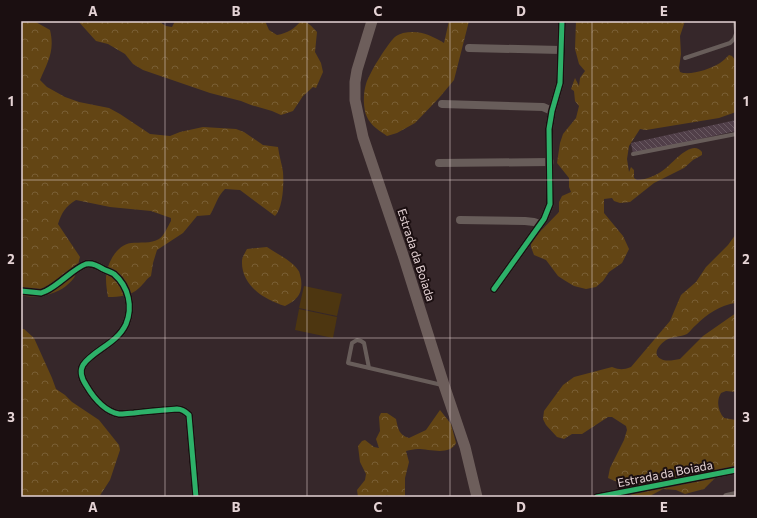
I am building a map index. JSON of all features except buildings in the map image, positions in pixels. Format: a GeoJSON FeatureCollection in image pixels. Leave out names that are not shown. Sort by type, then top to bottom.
{"type":"FeatureCollection","features":[{"type":"Feature","properties":{"kind":"main road","name":"Estrada da Boiada"},"geometry":{"type":"LineString","coordinates":[[372,21],[357,70],[354,90],[363,137],[465,447],[477,497]]}},
{"type":"Feature","properties":{"kind":"street"},"geometry":{"type":"LineString","coordinates":[[494,289],[547,214],[550,204],[549,129],[552,111],[560,83],[562,21]]}},
{"type":"Feature","properties":{"kind":"street"},"geometry":{"type":"LineString","coordinates":[[469,48],[561,50]]}},
{"type":"Feature","properties":{"kind":"street"},"geometry":{"type":"LineString","coordinates":[[442,104],[543,107],[552,111]]}},
{"type":"Feature","properties":{"kind":"street"},"geometry":{"type":"LineString","coordinates":[[439,163],[550,162]]}},
{"type":"Feature","properties":{"kind":"street"},"geometry":{"type":"LineString","coordinates":[[460,220],[525,221],[540,224]]}},
{"type":"Feature","properties":{"kind":"street"},"geometry":{"type":"LineString","coordinates":[[21,291],[40,293],[46,291],[88,264],[97,265],[113,274],[121,281],[127,292],[130,303],[130,313],[125,326],[107,345],[88,359],[82,366],[80,373],[84,383],[95,400],[119,414],[182,409],[189,415],[196,497]]}},
{"type":"Feature","properties":{"kind":"street","name":"Estrada da Boiada"},"geometry":{"type":"LineString","coordinates":[[597,497],[736,470]]}},
{"type":"Feature","properties":{"kind":"street"},"geometry":{"type":"LineString","coordinates":[[727,497],[736,495]]}},
{"type":"Feature","properties":{"kind":"lane"},"geometry":{"type":"LineString","coordinates":[[685,58],[730,43],[734,39],[736,33],[735,21]]}},
{"type":"Feature","properties":{"kind":"lane"},"geometry":{"type":"LineString","coordinates":[[633,154],[736,134]]}},
{"type":"Feature","properties":{"kind":"lane"},"geometry":{"type":"LineString","coordinates":[[369,368],[364,343],[357,340],[354,341],[352,343],[348,363],[369,368],[444,385]]}},
{"type":"Feature","properties":{"kind":"shaded area"},"geometry":{"type":"Polygon","coordinates":[[[304,286],[342,294],[337,316],[299,308],[304,286]]]}},
{"type":"Feature","properties":{"kind":"shaded area"},"geometry":{"type":"Polygon","coordinates":[[[299,309],[337,317],[333,338],[295,330],[299,309]]]}},
{"type":"Feature","properties":{"kind":"green space"},"geometry":{"type":"Polygon","coordinates":[[[21,21],[34,21],[50,30],[52,44],[50,56],[40,80],[47,87],[65,97],[79,102],[109,108],[150,134],[170,136],[180,132],[203,127],[236,129],[244,132],[263,145],[278,147],[283,172],[283,183],[280,207],[275,216],[240,190],[225,189],[218,198],[210,215],[197,216],[183,233],[157,250],[151,276],[136,291],[121,296],[108,297],[106,274],[110,262],[116,252],[131,243],[156,241],[163,236],[171,221],[171,218],[151,211],[110,207],[76,200],[64,210],[58,224],[80,257],[75,276],[65,287],[51,294],[36,297],[21,295],[21,21]]]}},
{"type":"Feature","properties":{"kind":"green space"},"geometry":{"type":"Polygon","coordinates":[[[78,21],[158,21],[166,26],[172,27],[175,21],[265,21],[269,30],[277,35],[288,32],[303,21],[317,32],[315,52],[321,63],[323,72],[316,88],[313,87],[303,96],[293,111],[281,115],[143,70],[133,64],[125,54],[108,44],[96,41],[78,21]]]}},
{"type":"Feature","properties":{"kind":"green space"},"geometry":{"type":"Polygon","coordinates":[[[449,21],[469,21],[454,80],[415,123],[397,133],[387,136],[373,126],[366,114],[364,105],[364,92],[366,84],[378,60],[394,38],[403,33],[420,33],[444,43],[449,21]]]}},
{"type":"Feature","properties":{"kind":"green space"},"geometry":{"type":"Polygon","coordinates":[[[576,21],[685,21],[680,36],[680,72],[689,73],[706,70],[720,63],[729,55],[736,61],[736,112],[719,118],[646,130],[640,129],[629,146],[627,159],[629,172],[631,167],[634,170],[634,178],[637,180],[649,178],[660,172],[683,153],[693,148],[702,152],[702,155],[693,160],[684,168],[654,183],[630,202],[620,203],[614,201],[612,198],[604,199],[604,213],[623,236],[629,249],[622,263],[609,272],[603,281],[596,287],[586,289],[574,286],[558,276],[546,260],[534,255],[531,247],[531,241],[559,212],[559,202],[562,196],[571,192],[569,187],[569,178],[557,163],[563,134],[576,118],[579,106],[575,101],[574,91],[571,89],[575,78],[579,86],[580,78],[585,71],[579,64],[575,49],[576,21]]]}},
{"type":"Feature","properties":{"kind":"green space"},"geometry":{"type":"Polygon","coordinates":[[[736,234],[736,303],[725,306],[709,314],[687,334],[666,340],[659,346],[657,354],[658,357],[663,360],[680,359],[703,336],[736,313],[736,392],[726,391],[721,393],[718,403],[720,412],[724,418],[736,420],[736,473],[715,478],[704,489],[685,494],[676,490],[663,489],[648,497],[632,496],[626,491],[622,484],[608,478],[610,468],[624,440],[627,430],[626,426],[612,417],[608,417],[582,434],[572,434],[564,439],[557,437],[546,425],[543,419],[544,411],[563,385],[574,377],[612,367],[617,369],[626,369],[631,367],[670,321],[681,295],[696,282],[706,267],[728,245],[736,234]]]}},
{"type":"Feature","properties":{"kind":"green space"},"geometry":{"type":"Polygon","coordinates":[[[267,247],[292,263],[300,273],[300,293],[296,299],[285,306],[269,300],[255,290],[245,277],[242,260],[247,249],[267,247]]]}},
{"type":"Feature","properties":{"kind":"green space"},"geometry":{"type":"Polygon","coordinates":[[[21,329],[24,329],[34,338],[56,389],[99,420],[119,445],[120,450],[110,480],[99,497],[21,497],[21,329]]]}},
{"type":"Feature","properties":{"kind":"green space"},"geometry":{"type":"Polygon","coordinates":[[[440,410],[451,424],[456,443],[453,447],[444,451],[414,449],[406,451],[409,462],[405,478],[405,497],[389,497],[387,495],[384,497],[358,497],[357,490],[365,480],[366,474],[360,462],[358,446],[365,440],[374,447],[379,448],[376,439],[380,431],[379,417],[381,413],[387,413],[396,419],[397,426],[400,431],[403,435],[409,438],[426,430],[440,410]]]}},
{"type":"Feature","properties":{"kind":"cycle path"},"geometry":{"type":"LineString","coordinates":[[494,289],[544,219],[550,204],[549,129],[552,111],[560,83],[562,21]]}},
{"type":"Feature","properties":{"kind":"cycle path"},"geometry":{"type":"LineString","coordinates":[[21,291],[41,293],[46,291],[86,264],[97,266],[114,274],[119,279],[126,291],[129,304],[126,324],[117,337],[87,360],[81,370],[82,378],[95,399],[103,407],[113,412],[121,414],[180,409],[189,415],[196,497]]}},
{"type":"Feature","properties":{"kind":"cycle path"},"geometry":{"type":"LineString","coordinates":[[597,497],[736,470]]}}]}
